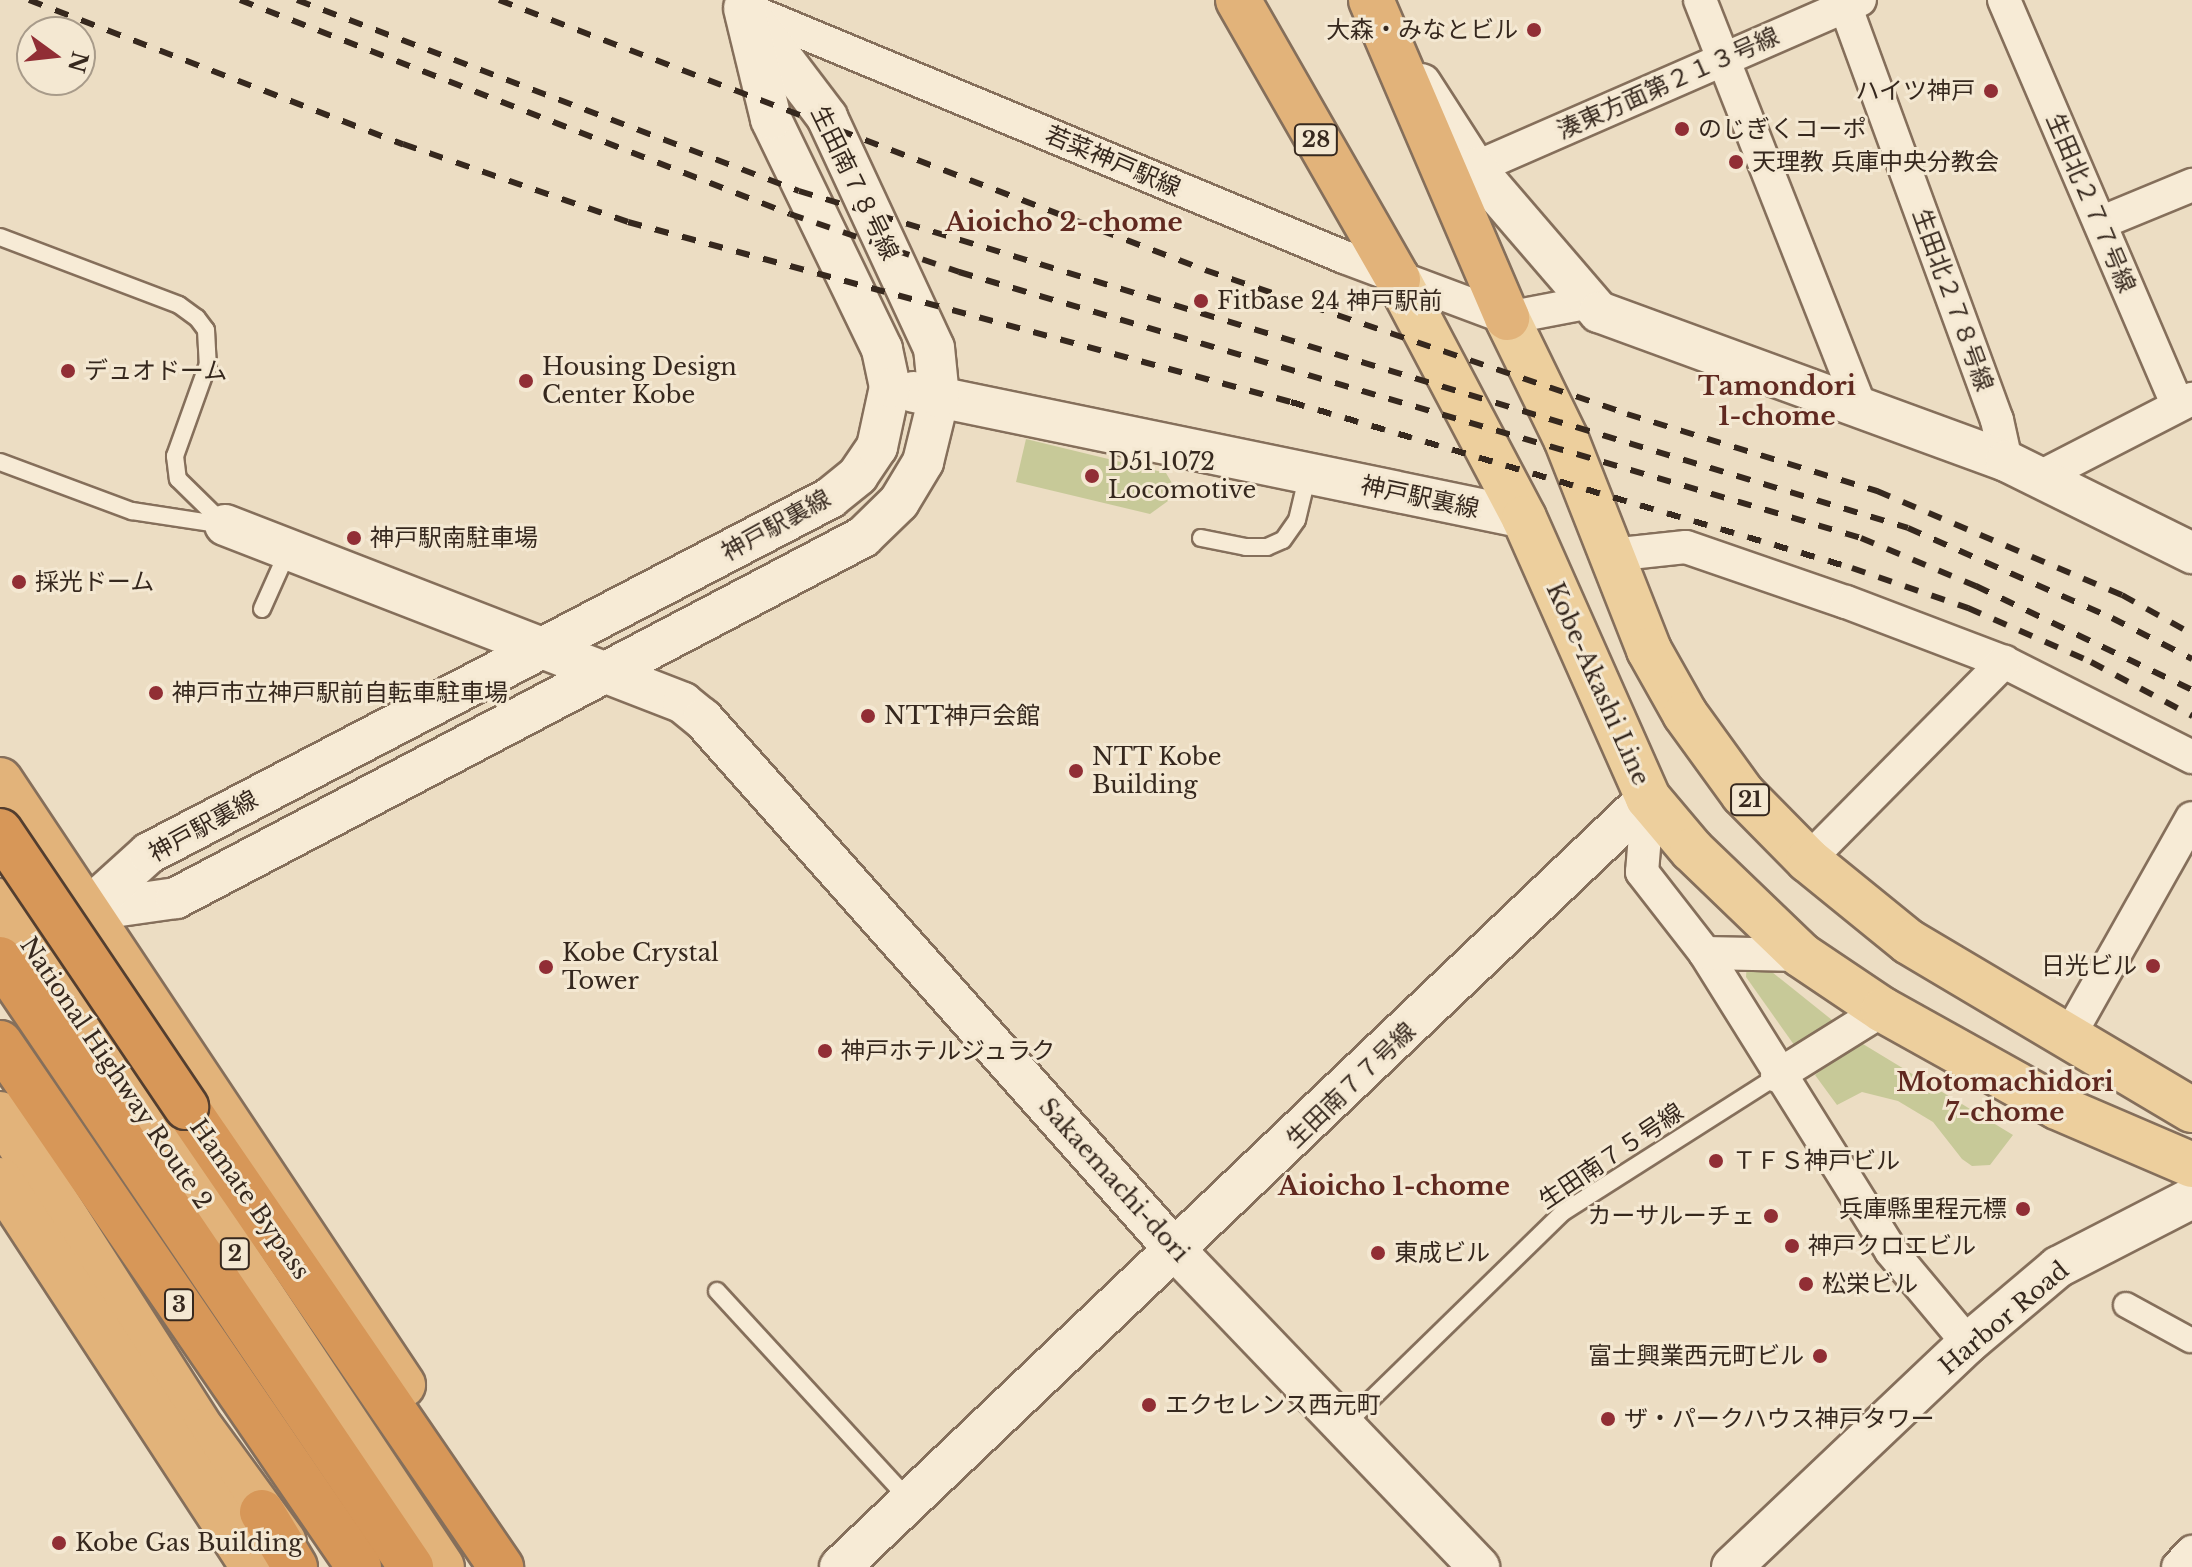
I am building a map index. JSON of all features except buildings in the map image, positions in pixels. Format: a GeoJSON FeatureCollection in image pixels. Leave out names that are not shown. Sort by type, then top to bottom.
{"type":"FeatureCollection","features":[{"type":"Feature","properties":{"kind":"highway","name":"28"},"geometry":{"type":"LineString","coordinates":[[1238,0],[1398,279]]}},
{"type":"Feature","properties":{"kind":"highway"},"geometry":{"type":"LineString","coordinates":[[1380,18],[1507,318]]}},
{"type":"Feature","properties":{"kind":"highway"},"geometry":{"type":"LineString","coordinates":[[0,780],[524,1567]]}},
{"type":"Feature","properties":{"kind":"highway","name":"Hamate Bypass"},"geometry":{"type":"LineString","coordinates":[[0,831],[501,1567]]}},
{"type":"Feature","properties":{"kind":"highway","name":"National Highway Route 2"},"geometry":{"type":"LineString","coordinates":[[0,901],[9,951],[442,1567]]}},
{"type":"Feature","properties":{"kind":"highway","name":"3"},"geometry":{"type":"LineString","coordinates":[[9,951],[411,1567]]}},
{"type":"Feature","properties":{"kind":"highway","name":"3"},"geometry":{"type":"LineString","coordinates":[[0,1043],[359,1567]]}},
{"type":"Feature","properties":{"kind":"highway"},"geometry":{"type":"LineString","coordinates":[[0,1114],[203,1431],[302,1567]]}},
{"type":"Feature","properties":{"kind":"highway"},"geometry":{"type":"LineString","coordinates":[[0,1180],[253,1567]]}},
{"type":"Feature","properties":{"kind":"highway"},"geometry":{"type":"LineString","coordinates":[[262,1512],[295,1567]]}},
{"type":"Feature","properties":{"kind":"main road","name":"Kobe-Akashi Line"},"geometry":{"type":"LineString","coordinates":[[1398,279],[1524,518],[1648,798],[1733,893],[1801,955],[1883,1010],[2044,1100],[2192,1165]]}},
{"type":"Feature","properties":{"kind":"main road","name":"21"},"geometry":{"type":"LineString","coordinates":[[1507,318],[1566,439],[1649,650],[1685,714],[1743,794],[1808,860],[1909,942],[2192,1110]]}},
{"type":"Feature","properties":{"kind":"street"},"geometry":{"type":"LineString","coordinates":[[1700,0],[1860,407]]}},
{"type":"Feature","properties":{"kind":"street","name":"生田北２７７号線"},"geometry":{"type":"LineString","coordinates":[[2004,0],[2100,223],[2185,402]]}},
{"type":"Feature","properties":{"kind":"street","name":"湊東方面第２１３号線"},"geometry":{"type":"LineString","coordinates":[[1475,168],[1856,1]]}},
{"type":"Feature","properties":{"kind":"street","name":"生田北２７８号線"},"geometry":{"type":"LineString","coordinates":[[1856,1],[1997,420],[2023,469]]}},
{"type":"Feature","properties":{"kind":"street","name":"若菜神戸駅線"},"geometry":{"type":"LineString","coordinates":[[746,3],[1398,279],[1507,318]]}},
{"type":"Feature","properties":{"kind":"street","name":"生田南７８号線"},"geometry":{"type":"LineString","coordinates":[[746,3],[771,119],[882,349],[890,387]]}},
{"type":"Feature","properties":{"kind":"street","name":"生田南７８号線"},"geometry":{"type":"LineString","coordinates":[[746,3],[827,117],[934,348],[939,397]]}},
{"type":"Feature","properties":{"kind":"street"},"geometry":{"type":"LineString","coordinates":[[1380,18],[1475,168],[1586,303],[1599,312],[2023,469],[2188,547]]}},
{"type":"Feature","properties":{"kind":"street"},"geometry":{"type":"LineString","coordinates":[[2100,223],[2192,185]]}},
{"type":"Feature","properties":{"kind":"street"},"geometry":{"type":"LineString","coordinates":[[1507,318],[1586,303]]}},
{"type":"Feature","properties":{"kind":"street","name":"神戸駅裏線"},"geometry":{"type":"LineString","coordinates":[[85,911],[149,853],[537,648],[830,498],[858,475],[877,447],[890,387],[1524,518]]}},
{"type":"Feature","properties":{"kind":"street","name":"神戸駅裏線"},"geometry":{"type":"LineString","coordinates":[[85,911],[176,898],[863,537],[899,502],[923,462],[939,397]]}},
{"type":"Feature","properties":{"kind":"street"},"geometry":{"type":"LineString","coordinates":[[2023,469],[2185,402]]}},
{"type":"Feature","properties":{"kind":"street","name":"Sakaemachi-dori"},"geometry":{"type":"LineString","coordinates":[[225,525],[683,703],[703,719],[1176,1251],[1346,1424],[1479,1567]]}},
{"type":"Feature","properties":{"kind":"street"},"geometry":{"type":"LineString","coordinates":[[1611,555],[1686,547],[2004,662],[2192,757]]}},
{"type":"Feature","properties":{"kind":"street"},"geometry":{"type":"LineString","coordinates":[[1808,860],[2004,662]]}},
{"type":"Feature","properties":{"kind":"street"},"geometry":{"type":"LineString","coordinates":[[1648,798],[1642,872],[1705,953],[1777,1076],[1891,1251],[1968,1343]]}},
{"type":"Feature","properties":{"kind":"street","name":"生田南７７号線"},"geometry":{"type":"LineString","coordinates":[[840,1567],[1176,1251],[1648,798]]}},
{"type":"Feature","properties":{"kind":"street"},"geometry":{"type":"LineString","coordinates":[[2069,1036],[2192,818]]}},
{"type":"Feature","properties":{"kind":"street"},"geometry":{"type":"LineString","coordinates":[[9,951],[85,911]]}},
{"type":"Feature","properties":{"kind":"street"},"geometry":{"type":"LineString","coordinates":[[1705,953],[1801,955]]}},
{"type":"Feature","properties":{"kind":"street"},"geometry":{"type":"LineString","coordinates":[[1777,1076],[1883,1010]]}},
{"type":"Feature","properties":{"kind":"street","name":"Harbor Road"},"geometry":{"type":"LineString","coordinates":[[1732,1567],[1968,1343],[2058,1267],[2192,1198]]}},
{"type":"Feature","properties":{"kind":"street"},"geometry":{"type":"LineString","coordinates":[[2126,1305],[2190,1340]]}},
{"type":"Feature","properties":{"kind":"street"},"geometry":{"type":"LineString","coordinates":[[2178,1567],[2192,1552]]}},
{"type":"Feature","properties":{"kind":"lane"},"geometry":{"type":"LineString","coordinates":[[0,237],[179,305],[197,318],[206,330],[208,364],[175,456],[178,479],[225,525]]}},
{"type":"Feature","properties":{"kind":"lane"},"geometry":{"type":"LineString","coordinates":[[0,462],[132,511],[225,525]]}},
{"type":"Feature","properties":{"kind":"lane"},"geometry":{"type":"LineString","coordinates":[[1201,538],[1246,547],[1267,547],[1283,540],[1297,520],[1308,474]]}},
{"type":"Feature","properties":{"kind":"lane"},"geometry":{"type":"LineString","coordinates":[[262,609],[288,551]]}},
{"type":"Feature","properties":{"kind":"lane","name":"生田南７５号線"},"geometry":{"type":"LineString","coordinates":[[1346,1424],[1562,1213],[1777,1076]]}},
{"type":"Feature","properties":{"kind":"lane"},"geometry":{"type":"LineString","coordinates":[[717,1291],[910,1501]]}},
{"type":"Feature","properties":{"kind":"green space"},"geometry":{"type":"Polygon","coordinates":[[[1026,439],[1166,473],[1173,485],[1168,501],[1150,514],[1016,482],[1026,439]]]}},
{"type":"Feature","properties":{"kind":"green space"},"geometry":{"type":"Polygon","coordinates":[[[1747,960],[1762,964],[1837,1024],[1797,1049],[1746,977],[1747,960]]]}},
{"type":"Feature","properties":{"kind":"green space"},"geometry":{"type":"Polygon","coordinates":[[[1858,1041],[2013,1135],[1990,1165],[1972,1166],[1962,1159],[1933,1122],[1898,1101],[1862,1092],[1837,1105],[1815,1075],[1858,1041]]]}},
{"type":"Feature","properties":{"kind":"railway"},"geometry":{"type":"LineString","coordinates":[[29,0],[403,144],[628,222],[1291,402],[1852,568],[1968,608],[2091,662],[2192,716]]}},
{"type":"Feature","properties":{"kind":"railway"},"geometry":{"type":"LineString","coordinates":[[240,0],[790,214],[959,272],[1861,538],[1976,586],[2192,690]]}},
{"type":"Feature","properties":{"kind":"railway"},"geometry":{"type":"LineString","coordinates":[[297,0],[799,191],[1908,528],[2112,618],[2192,659]]}},
{"type":"Feature","properties":{"kind":"railway"},"geometry":{"type":"LineString","coordinates":[[499,0],[1205,270],[1627,414],[1877,491],[2122,595],[2192,634]]}},
{"type":"Feature","properties":{"kind":"place","name":"大森・みなとビル"},"geometry":{"type":"Point","coordinates":[1534,30]}},
{"type":"Feature","properties":{"kind":"place","name":"ハイツ神戸"},"geometry":{"type":"Point","coordinates":[1991,91]}},
{"type":"Feature","properties":{"kind":"place","name":"のじぎくコーポ"},"geometry":{"type":"Point","coordinates":[1682,129]}},
{"type":"Feature","properties":{"kind":"place","name":"天理教 兵庫中央分教会"},"geometry":{"type":"Point","coordinates":[1736,162]}},
{"type":"Feature","properties":{"kind":"place","name":"Fitbase 24 神戸駅前"},"geometry":{"type":"Point","coordinates":[1201,301]}},
{"type":"Feature","properties":{"kind":"place","name":"デュオドーム"},"geometry":{"type":"Point","coordinates":[68,371]}},
{"type":"Feature","properties":{"kind":"place","name":"Housing Design Center Kobe"},"geometry":{"type":"Point","coordinates":[526,381]}},
{"type":"Feature","properties":{"kind":"place","name":"D51 1072 Locomotive"},"geometry":{"type":"Point","coordinates":[1092,476]}},
{"type":"Feature","properties":{"kind":"place","name":"神戸駅南駐車場"},"geometry":{"type":"Point","coordinates":[354,538]}},
{"type":"Feature","properties":{"kind":"place","name":"採光ドーム"},"geometry":{"type":"Point","coordinates":[19,582]}},
{"type":"Feature","properties":{"kind":"place","name":"神戸市立神戸駅前自転車駐車場"},"geometry":{"type":"Point","coordinates":[156,693]}},
{"type":"Feature","properties":{"kind":"place","name":"NTT神戸会館"},"geometry":{"type":"Point","coordinates":[868,716]}},
{"type":"Feature","properties":{"kind":"place","name":"NTT Kobe Building"},"geometry":{"type":"Point","coordinates":[1076,771]}},
{"type":"Feature","properties":{"kind":"place","name":"日光ビル"},"geometry":{"type":"Point","coordinates":[2153,966]}},
{"type":"Feature","properties":{"kind":"place","name":"Kobe Crystal Tower"},"geometry":{"type":"Point","coordinates":[546,967]}},
{"type":"Feature","properties":{"kind":"place","name":"神戸ホテルジュラク"},"geometry":{"type":"Point","coordinates":[825,1051]}},
{"type":"Feature","properties":{"kind":"place","name":"ＴＦＳ神戸ビル"},"geometry":{"type":"Point","coordinates":[1716,1161]}},
{"type":"Feature","properties":{"kind":"place","name":"兵庫縣里程元標"},"geometry":{"type":"Point","coordinates":[2023,1209]}},
{"type":"Feature","properties":{"kind":"place","name":"カーサルーチェ"},"geometry":{"type":"Point","coordinates":[1771,1216]}},
{"type":"Feature","properties":{"kind":"place","name":"神戸クロエビル"},"geometry":{"type":"Point","coordinates":[1792,1246]}},
{"type":"Feature","properties":{"kind":"place","name":"東成ビル"},"geometry":{"type":"Point","coordinates":[1378,1253]}},
{"type":"Feature","properties":{"kind":"place","name":"松栄ビル"},"geometry":{"type":"Point","coordinates":[1806,1284]}},
{"type":"Feature","properties":{"kind":"place","name":"富士興業西元町ビル"},"geometry":{"type":"Point","coordinates":[1820,1356]}},
{"type":"Feature","properties":{"kind":"place","name":"エクセレンス西元町"},"geometry":{"type":"Point","coordinates":[1149,1405]}},
{"type":"Feature","properties":{"kind":"place","name":"ザ・パークハウス神戸タワー"},"geometry":{"type":"Point","coordinates":[1608,1419]}},
{"type":"Feature","properties":{"kind":"place","name":"Kobe Gas Building"},"geometry":{"type":"Point","coordinates":[59,1543]}},
{"type":"Feature","properties":{"kind":"district","name":"Aioicho 2-chome"},"geometry":{"type":"Point","coordinates":[1064,223]}},
{"type":"Feature","properties":{"kind":"district","name":"Tamondori 1-chome"},"geometry":{"type":"Point","coordinates":[1777,402]}},
{"type":"Feature","properties":{"kind":"district","name":"Motomachidori 7-chome"},"geometry":{"type":"Point","coordinates":[2005,1098]}},
{"type":"Feature","properties":{"kind":"district","name":"Aioicho 1-chome"},"geometry":{"type":"Point","coordinates":[1394,1187]}}]}
